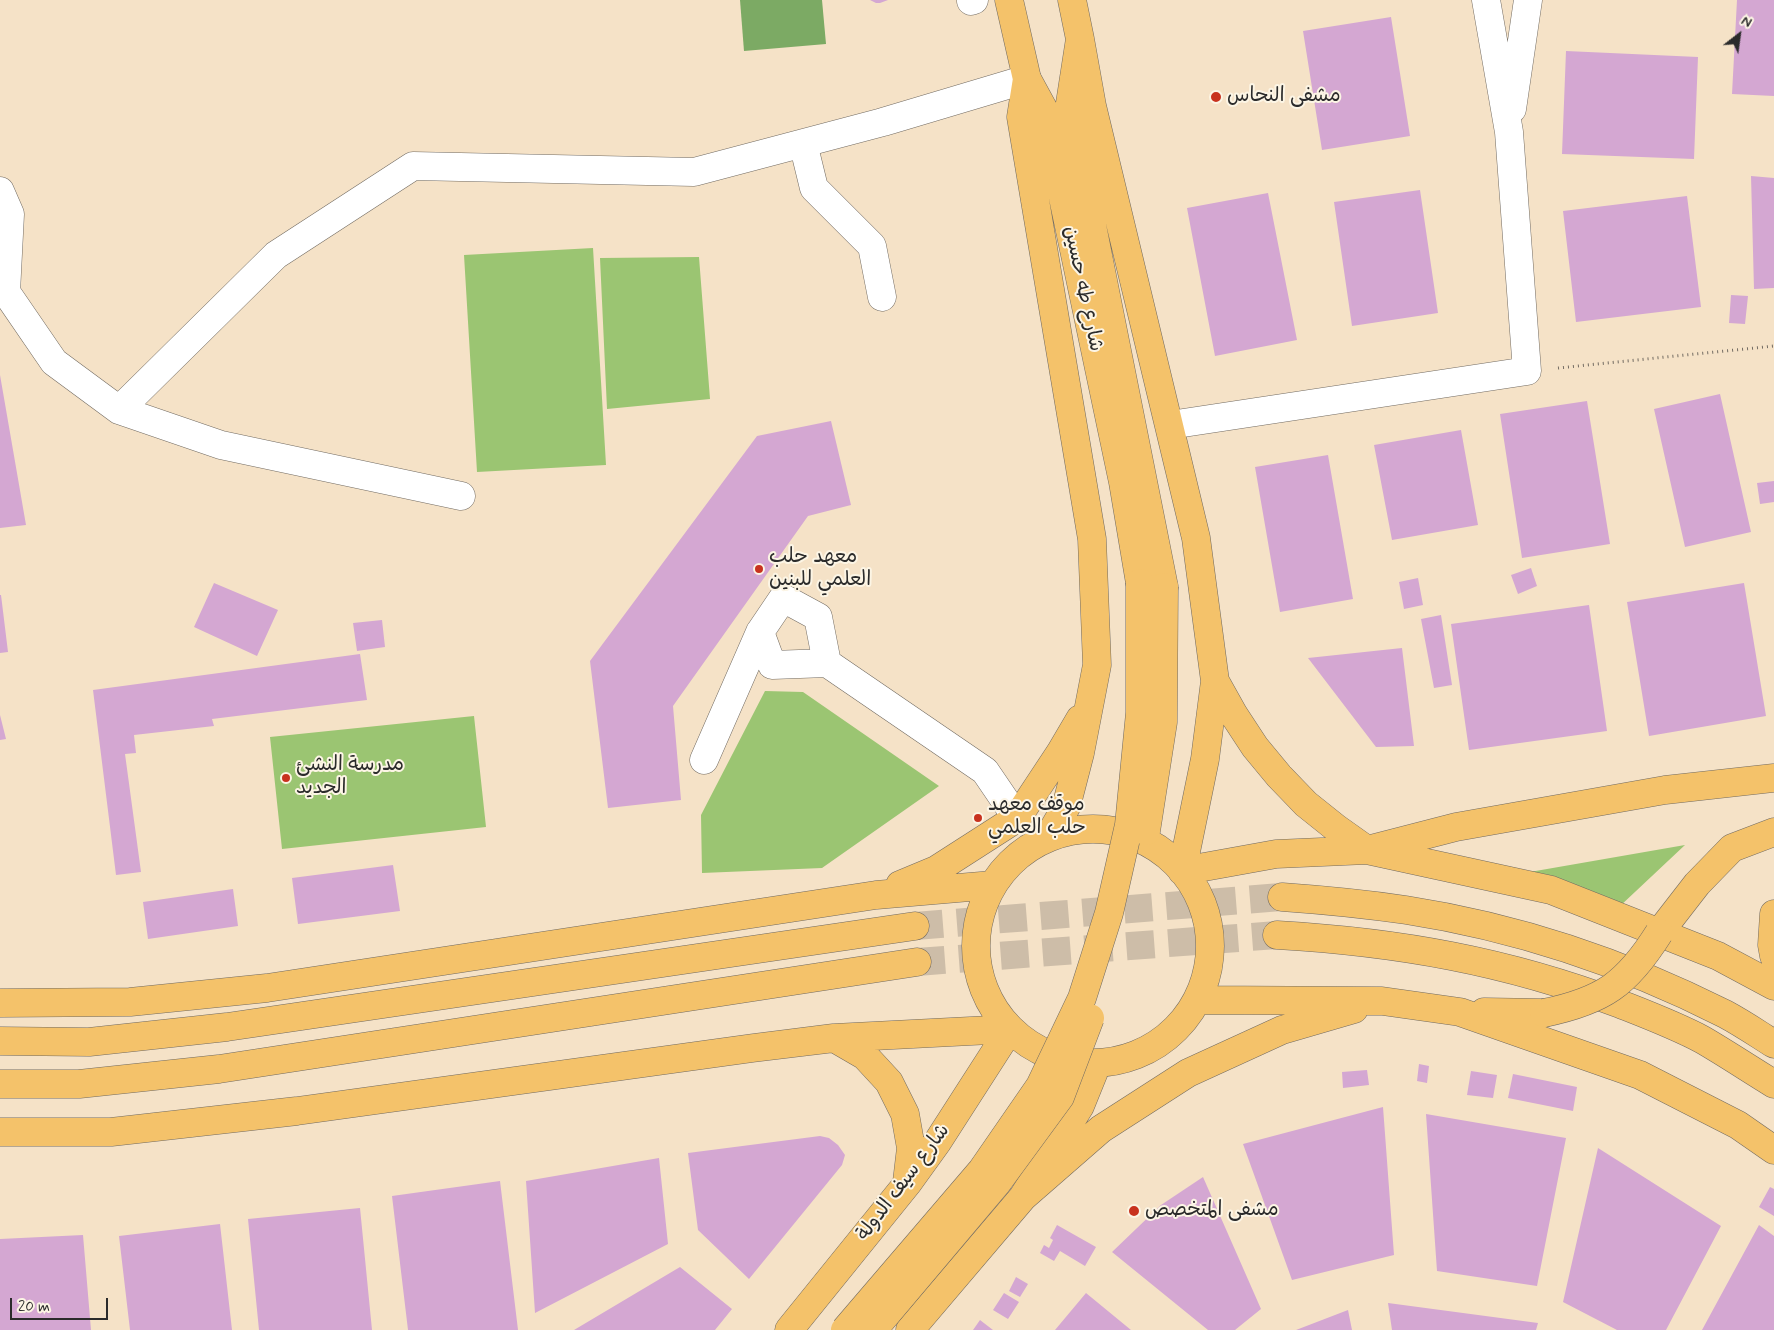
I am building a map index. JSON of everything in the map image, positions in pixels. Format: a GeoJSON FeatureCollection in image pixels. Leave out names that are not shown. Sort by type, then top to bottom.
{"type":"FeatureCollection","features":[{"type":"Feature","properties":{"kind":"main road","name":"شارع طه حسين"},"geometry":{"type":"LineString","coordinates":[[1009,0],[1027,79],[1045,112],[1123,482],[1152,585]]}},
{"type":"Feature","properties":{"kind":"main road","name":"شارع طه حسين"},"geometry":{"type":"LineString","coordinates":[[1072,0],[1080,39],[1069,110],[1152,585]]}},
{"type":"Feature","properties":{"kind":"main road"},"geometry":{"type":"LineString","coordinates":[[1080,39],[1092,106],[1196,538],[1215,681],[1205,759],[1182,871]]}},
{"type":"Feature","properties":{"kind":"main road"},"geometry":{"type":"LineString","coordinates":[[1027,79],[1021,117],[1092,539],[1097,664],[1092,700],[1066,807],[1048,838]]}},
{"type":"Feature","properties":{"kind":"main road"},"geometry":{"type":"LineString","coordinates":[[845,1330],[982,1170],[1040,1086],[1082,998],[1109,913],[1130,825],[1152,585]]}},
{"type":"Feature","properties":{"kind":"main road"},"geometry":{"type":"LineString","coordinates":[[873,1330],[997,1183],[1060,1098],[1126,922],[1146,834],[1163,722],[1152,585]]}},
{"type":"Feature","properties":{"kind":"main road"},"geometry":{"type":"LineString","coordinates":[[1215,681],[1255,747],[1279,776],[1306,804],[1367,850],[1551,890],[1718,956],[1774,986]]}},
{"type":"Feature","properties":{"kind":"main road"},"geometry":{"type":"LineString","coordinates":[[876,895],[936,870],[1017,818],[1060,754],[1092,700]]}},
{"type":"Feature","properties":{"kind":"main road"},"geometry":{"type":"LineString","coordinates":[[1182,871],[1276,854],[1367,850],[1456,827],[1665,790],[1774,778]]}},
{"type":"Feature","properties":{"kind":"main road"},"geometry":{"type":"LineString","coordinates":[[1077,830],[1106,830],[1135,837],[1160,850],[1182,871],[1201,899],[1210,933],[1209,967],[1198,1000],[1180,1026],[1156,1046],[1128,1059],[1097,1064],[1073,1062],[1050,1056],[1028,1044],[1010,1029],[994,1008],[982,985],[976,960],[976,934],[982,908],[993,885],[1008,865],[1027,849],[1048,838],[1077,830]]}},
{"type":"Feature","properties":{"kind":"main road"},"geometry":{"type":"LineString","coordinates":[[1198,1000],[1382,1001],[1460,1012],[1544,1013],[1573,1007],[1600,996],[1623,979],[1644,958],[1659,933],[1697,884],[1732,848],[1774,832]]}},
{"type":"Feature","properties":{"kind":"main road"},"geometry":{"type":"LineString","coordinates":[[0,1003],[130,1002],[267,988],[876,895],[993,885]]}},
{"type":"Feature","properties":{"kind":"main road"},"geometry":{"type":"LineString","coordinates":[[1282,897],[1408,910],[1470,922],[1536,939],[1601,960],[1665,986],[1727,1015],[1774,1044]]}},
{"type":"Feature","properties":{"kind":"main road"},"geometry":{"type":"LineString","coordinates":[[1774,914],[1772,945],[1774,956]]}},
{"type":"Feature","properties":{"kind":"main road"},"geometry":{"type":"LineString","coordinates":[[0,1041],[89,1042],[227,1027],[915,926]]}},
{"type":"Feature","properties":{"kind":"main road"},"geometry":{"type":"LineString","coordinates":[[1277,935],[1342,939],[1406,947],[1469,958],[1529,974],[1588,992],[1654,1018],[1703,1040],[1774,1084]]}},
{"type":"Feature","properties":{"kind":"main road"},"geometry":{"type":"LineString","coordinates":[[0,1084],[79,1084],[219,1069],[917,962]]}},
{"type":"Feature","properties":{"kind":"main road"},"geometry":{"type":"LineString","coordinates":[[1023,1197],[1101,1129],[1188,1073],[1282,1030],[1382,1001]]}},
{"type":"Feature","properties":{"kind":"main road"},"geometry":{"type":"LineString","coordinates":[[1460,1012],[1640,1074],[1738,1125],[1774,1150]]}},
{"type":"Feature","properties":{"kind":"main road"},"geometry":{"type":"LineString","coordinates":[[0,1132],[111,1132],[267,1114],[834,1038],[1010,1029]]}},
{"type":"Feature","properties":{"kind":"main road","name":"شارع سيف الدولة"},"geometry":{"type":"LineString","coordinates":[[789,1330],[907,1184],[938,1141],[1010,1029]]}},
{"type":"Feature","properties":{"kind":"main road"},"geometry":{"type":"LineString","coordinates":[[834,1038],[865,1056],[889,1082],[905,1114],[911,1148],[907,1184]]}},
{"type":"Feature","properties":{"kind":"main road"},"geometry":{"type":"LineString","coordinates":[[910,1330],[1023,1197],[1080,1106],[1097,1064]]}},
{"type":"Feature","properties":{"kind":"street"},"geometry":{"type":"LineString","coordinates":[[1170,426],[1527,371],[1509,132],[1486,0]]}},
{"type":"Feature","properties":{"kind":"street"},"geometry":{"type":"LineString","coordinates":[[1509,132],[1528,0]]}},
{"type":"Feature","properties":{"kind":"street"},"geometry":{"type":"LineString","coordinates":[[119,410],[276,256],[413,166],[694,172],[883,122],[1027,79]]}},
{"type":"Feature","properties":{"kind":"street"},"geometry":{"type":"LineString","coordinates":[[803,144],[814,188],[872,246],[882,297]]}},
{"type":"Feature","properties":{"kind":"street"},"geometry":{"type":"LineString","coordinates":[[0,191],[10,214],[6,292],[54,362],[119,410],[221,445],[461,496]]}},
{"type":"Feature","properties":{"kind":"street"},"geometry":{"type":"LineString","coordinates":[[704,760],[760,632],[784,598],[818,617],[827,663]]}},
{"type":"Feature","properties":{"kind":"street"},"geometry":{"type":"LineString","coordinates":[[760,632],[772,665],[827,663],[986,771],[1017,818]]}},
{"type":"Feature","properties":{"kind":"path"},"geometry":{"type":"LineString","coordinates":[[1527,371],[1774,346]]}},
{"type":"Feature","properties":{"kind":"green space"},"geometry":{"type":"Polygon","coordinates":[[[740,0],[822,0],[826,44],[744,51],[740,0]]]}},
{"type":"Feature","properties":{"kind":"green space"},"geometry":{"type":"Polygon","coordinates":[[[593,248],[606,465],[477,472],[464,255],[593,248]]]}},
{"type":"Feature","properties":{"kind":"green space"},"geometry":{"type":"Polygon","coordinates":[[[699,257],[710,399],[607,409],[600,258],[699,257]]]}},
{"type":"Feature","properties":{"kind":"green space"},"geometry":{"type":"Polygon","coordinates":[[[765,691],[803,692],[939,786],[822,868],[702,873],[701,815],[765,691]]]}},
{"type":"Feature","properties":{"kind":"green space"},"geometry":{"type":"Polygon","coordinates":[[[474,716],[486,827],[282,849],[270,737],[474,716]]]}},
{"type":"Feature","properties":{"kind":"green space"},"geometry":{"type":"Polygon","coordinates":[[[1685,845],[1619,907],[1524,873],[1685,845]]]}},
{"type":"Feature","properties":{"kind":"building"},"geometry":{"type":"Polygon","coordinates":[[[870,0],[888,0],[876,3],[870,0]]]}},
{"type":"Feature","properties":{"kind":"building"},"geometry":{"type":"Polygon","coordinates":[[[1737,0],[1774,0],[1774,96],[1732,94],[1737,0]]]}},
{"type":"Feature","properties":{"kind":"building"},"geometry":{"type":"Polygon","coordinates":[[[1391,17],[1410,136],[1322,150],[1303,31],[1391,17]]]}},
{"type":"Feature","properties":{"kind":"building"},"geometry":{"type":"Polygon","coordinates":[[[1566,51],[1698,57],[1694,159],[1562,154],[1566,51]]]}},
{"type":"Feature","properties":{"kind":"building"},"geometry":{"type":"Polygon","coordinates":[[[1751,176],[1774,178],[1774,288],[1754,289],[1751,176]]]}},
{"type":"Feature","properties":{"kind":"building"},"geometry":{"type":"Polygon","coordinates":[[[1420,190],[1438,313],[1352,326],[1334,202],[1420,190]]]}},
{"type":"Feature","properties":{"kind":"building"},"geometry":{"type":"Polygon","coordinates":[[[1268,193],[1297,340],[1215,356],[1187,208],[1268,193]]]}},
{"type":"Feature","properties":{"kind":"building"},"geometry":{"type":"Polygon","coordinates":[[[1687,196],[1701,307],[1576,322],[1563,211],[1687,196]]]}},
{"type":"Feature","properties":{"kind":"building"},"geometry":{"type":"Polygon","coordinates":[[[1731,295],[1748,296],[1745,324],[1729,323],[1731,295]]]}},
{"type":"Feature","properties":{"kind":"building"},"geometry":{"type":"Polygon","coordinates":[[[0,375],[26,525],[0,528],[0,375]]]}},
{"type":"Feature","properties":{"kind":"building"},"geometry":{"type":"Polygon","coordinates":[[[1720,394],[1751,532],[1685,547],[1654,409],[1720,394]]]}},
{"type":"Feature","properties":{"kind":"building"},"geometry":{"type":"Polygon","coordinates":[[[1587,401],[1610,544],[1522,558],[1500,414],[1587,401]]]}},
{"type":"Feature","properties":{"kind":"building","name":"معهد حلب العلمي للبنين"},"geometry":{"type":"Polygon","coordinates":[[[831,421],[851,505],[808,516],[673,706],[681,800],[608,808],[590,661],[757,436],[831,421]]]}},
{"type":"Feature","properties":{"kind":"building"},"geometry":{"type":"Polygon","coordinates":[[[1461,430],[1478,525],[1392,540],[1374,445],[1461,430]]]}},
{"type":"Feature","properties":{"kind":"building"},"geometry":{"type":"Polygon","coordinates":[[[1328,455],[1353,599],[1280,612],[1255,467],[1328,455]]]}},
{"type":"Feature","properties":{"kind":"building"},"geometry":{"type":"Polygon","coordinates":[[[1774,481],[1774,502],[1760,504],[1757,483],[1774,481]]]}},
{"type":"Feature","properties":{"kind":"building"},"geometry":{"type":"Polygon","coordinates":[[[1531,568],[1537,586],[1518,594],[1511,575],[1531,568]]]}},
{"type":"Feature","properties":{"kind":"building"},"geometry":{"type":"Polygon","coordinates":[[[1418,578],[1423,605],[1404,609],[1399,582],[1418,578]]]}},
{"type":"Feature","properties":{"kind":"building"},"geometry":{"type":"Polygon","coordinates":[[[214,583],[278,610],[257,656],[194,627],[214,583]]]}},
{"type":"Feature","properties":{"kind":"building"},"geometry":{"type":"Polygon","coordinates":[[[1744,583],[1766,716],[1649,736],[1627,602],[1744,583]]]}},
{"type":"Feature","properties":{"kind":"building"},"geometry":{"type":"Polygon","coordinates":[[[0,595],[8,652],[0,653],[0,595]]]}},
{"type":"Feature","properties":{"kind":"building"},"geometry":{"type":"Polygon","coordinates":[[[1589,605],[1607,731],[1469,750],[1451,624],[1589,605]]]}},
{"type":"Feature","properties":{"kind":"building"},"geometry":{"type":"Polygon","coordinates":[[[1441,615],[1452,685],[1434,688],[1421,619],[1441,615]]]}},
{"type":"Feature","properties":{"kind":"building"},"geometry":{"type":"Polygon","coordinates":[[[382,620],[385,647],[357,651],[353,623],[382,620]]]}},
{"type":"Feature","properties":{"kind":"building"},"geometry":{"type":"Polygon","coordinates":[[[1402,648],[1414,746],[1376,747],[1308,658],[1402,648]]]}},
{"type":"Feature","properties":{"kind":"building"},"geometry":{"type":"Polygon","coordinates":[[[360,654],[367,700],[212,719],[214,726],[134,735],[136,753],[125,754],[141,872],[116,875],[93,690],[360,654]]]}},
{"type":"Feature","properties":{"kind":"building"},"geometry":{"type":"Polygon","coordinates":[[[0,715],[6,739],[0,740],[0,715]]]}},
{"type":"Feature","properties":{"kind":"building"},"geometry":{"type":"Polygon","coordinates":[[[393,865],[400,911],[298,924],[292,878],[393,865]]]}},
{"type":"Feature","properties":{"kind":"building"},"geometry":{"type":"Polygon","coordinates":[[[233,889],[238,926],[148,939],[143,902],[233,889]]]}},
{"type":"Feature","properties":{"kind":"building"},"geometry":{"type":"Polygon","coordinates":[[[1419,1064],[1429,1066],[1427,1083],[1417,1081],[1419,1064]]]}},
{"type":"Feature","properties":{"kind":"building"},"geometry":{"type":"Polygon","coordinates":[[[1367,1070],[1369,1085],[1343,1088],[1342,1072],[1367,1070]]]}},
{"type":"Feature","properties":{"kind":"building"},"geometry":{"type":"Polygon","coordinates":[[[1471,1071],[1497,1075],[1493,1098],[1467,1095],[1471,1071]]]}},
{"type":"Feature","properties":{"kind":"building"},"geometry":{"type":"Polygon","coordinates":[[[1513,1074],[1577,1087],[1573,1111],[1508,1098],[1513,1074]]]}},
{"type":"Feature","properties":{"kind":"building"},"geometry":{"type":"Polygon","coordinates":[[[1383,1107],[1394,1255],[1292,1280],[1243,1144],[1383,1107]]]}},
{"type":"Feature","properties":{"kind":"building"},"geometry":{"type":"Polygon","coordinates":[[[1426,1114],[1566,1138],[1537,1286],[1437,1271],[1426,1114]]]}},
{"type":"Feature","properties":{"kind":"building"},"geometry":{"type":"Polygon","coordinates":[[[820,1136],[829,1138],[838,1145],[845,1155],[842,1165],[749,1279],[698,1230],[688,1153],[820,1136]]]}},
{"type":"Feature","properties":{"kind":"building"},"geometry":{"type":"Polygon","coordinates":[[[1598,1148],[1721,1226],[1666,1330],[1617,1330],[1563,1302],[1598,1148]]]}},
{"type":"Feature","properties":{"kind":"building"},"geometry":{"type":"Polygon","coordinates":[[[659,1158],[668,1244],[535,1313],[526,1181],[659,1158]]]}},
{"type":"Feature","properties":{"kind":"building"},"geometry":{"type":"Polygon","coordinates":[[[1203,1177],[1261,1309],[1235,1330],[1208,1330],[1112,1252],[1161,1205],[1203,1177]]]}},
{"type":"Feature","properties":{"kind":"building"},"geometry":{"type":"Polygon","coordinates":[[[500,1181],[518,1330],[408,1330],[392,1196],[500,1181]]]}},
{"type":"Feature","properties":{"kind":"building"},"geometry":{"type":"Polygon","coordinates":[[[1770,1187],[1774,1189],[1774,1216],[1759,1207],[1770,1187]]]}},
{"type":"Feature","properties":{"kind":"building"},"geometry":{"type":"Polygon","coordinates":[[[360,1208],[372,1330],[259,1330],[248,1219],[360,1208]]]}},
{"type":"Feature","properties":{"kind":"building"},"geometry":{"type":"Polygon","coordinates":[[[220,1224],[232,1330],[130,1330],[119,1236],[220,1224]]]}},
{"type":"Feature","properties":{"kind":"building"},"geometry":{"type":"Polygon","coordinates":[[[1057,1225],[1096,1247],[1085,1266],[1060,1251],[1054,1261],[1040,1253],[1044,1245],[1049,1248],[1053,1240],[1050,1238],[1057,1225]]]}},
{"type":"Feature","properties":{"kind":"building"},"geometry":{"type":"Polygon","coordinates":[[[1759,1225],[1774,1236],[1774,1330],[1702,1330],[1759,1225]]]}},
{"type":"Feature","properties":{"kind":"building"},"geometry":{"type":"Polygon","coordinates":[[[83,1235],[91,1330],[0,1330],[0,1239],[83,1235]]]}},
{"type":"Feature","properties":{"kind":"building"},"geometry":{"type":"Polygon","coordinates":[[[680,1267],[732,1309],[715,1330],[574,1330],[680,1267]]]}},
{"type":"Feature","properties":{"kind":"building"},"geometry":{"type":"Polygon","coordinates":[[[1016,1277],[1028,1284],[1020,1297],[1009,1291],[1016,1277]]]}},
{"type":"Feature","properties":{"kind":"building"},"geometry":{"type":"Polygon","coordinates":[[[1004,1293],[1019,1302],[1008,1319],[993,1310],[1004,1293]]]}},
{"type":"Feature","properties":{"kind":"building"},"geometry":{"type":"Polygon","coordinates":[[[1086,1293],[1131,1330],[1055,1330],[1086,1293]]]}},
{"type":"Feature","properties":{"kind":"building"},"geometry":{"type":"Polygon","coordinates":[[[1388,1303],[1538,1323],[1536,1330],[1392,1330],[1388,1303]]]}},
{"type":"Feature","properties":{"kind":"building"},"geometry":{"type":"Polygon","coordinates":[[[1348,1310],[1352,1330],[1296,1330],[1348,1310]]]}},
{"type":"Feature","properties":{"kind":"building"},"geometry":{"type":"Polygon","coordinates":[[[980,1320],[993,1330],[973,1330],[980,1320]]]}},
{"type":"Feature","properties":{"kind":"tunnel"},"geometry":{"type":"LineString","coordinates":[[915,926],[1282,897]]}},
{"type":"Feature","properties":{"kind":"tunnel"},"geometry":{"type":"LineString","coordinates":[[917,962],[1277,935]]}},
{"type":"Feature","properties":{"kind":"place","name":"مشفى النحاس"},"geometry":{"type":"Point","coordinates":[1216,97]}},
{"type":"Feature","properties":{"kind":"place","name":"معهد حلب العلمي للبنين"},"geometry":{"type":"Point","coordinates":[759,569]}},
{"type":"Feature","properties":{"kind":"place","name":"مدرسة النشئ الجديد"},"geometry":{"type":"Point","coordinates":[286,778]}},
{"type":"Feature","properties":{"kind":"place","name":"موقف معهد حلب العلمي"},"geometry":{"type":"Point","coordinates":[978,818]}},
{"type":"Feature","properties":{"kind":"place","name":"مشفى المتخصص"},"geometry":{"type":"Point","coordinates":[1134,1211]}}]}
